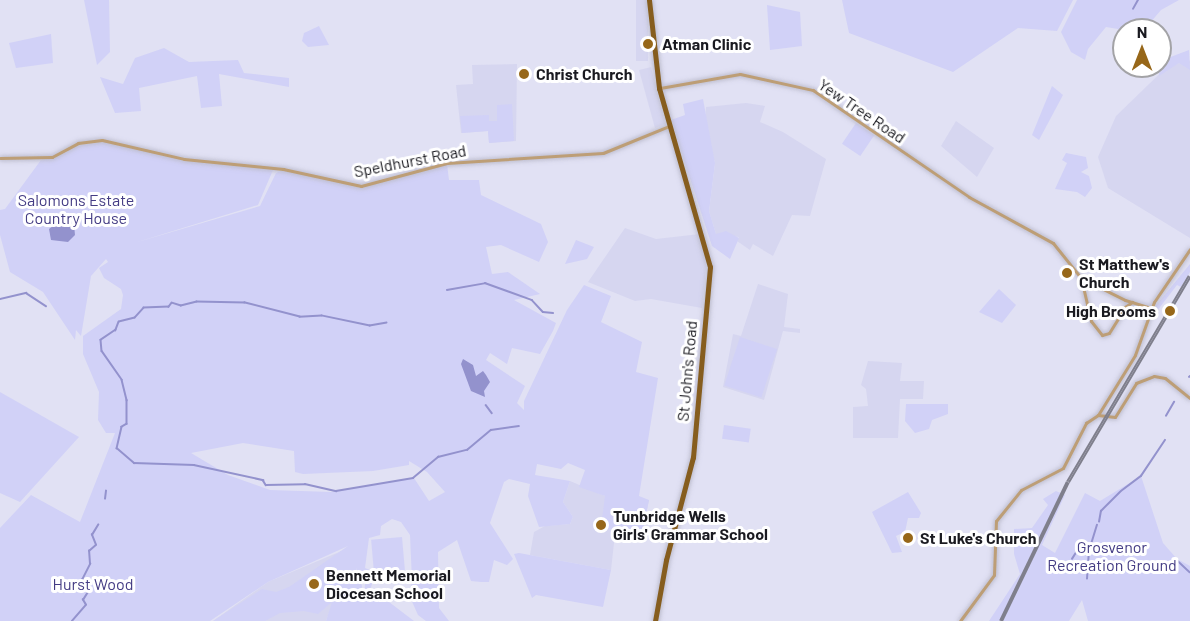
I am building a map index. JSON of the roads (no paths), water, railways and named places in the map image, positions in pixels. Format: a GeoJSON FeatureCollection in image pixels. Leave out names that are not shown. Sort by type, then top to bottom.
{"type":"FeatureCollection","features":[{"type":"Feature","properties":{"kind":"highway","name":"St John's Road"},"geometry":{"type":"LineString","coordinates":[[649,0],[659,88],[709,253],[710,273],[693,457],[666,560],[655,621]]}},
{"type":"Feature","properties":{"kind":"street","name":"Yew Tree Road"},"geometry":{"type":"LineString","coordinates":[[659,88],[740,74],[813,90],[969,197],[1053,243],[1081,278]]}},
{"type":"Feature","properties":{"kind":"street","name":"Speldhurst Road"},"geometry":{"type":"LineString","coordinates":[[0,158],[46,158],[86,141],[117,143],[184,159],[283,169],[352,186],[447,163],[603,153],[669,126]]}},
{"type":"Feature","properties":{"kind":"street"},"geometry":{"type":"LineString","coordinates":[[960,621],[994,575],[996,521],[1021,490],[1063,468],[1086,423],[1098,415],[1135,355],[1152,308],[1190,249]]}},
{"type":"Feature","properties":{"kind":"street"},"geometry":{"type":"LineString","coordinates":[[1081,278],[1091,321],[1102,334],[1108,334],[1125,307],[1132,302]]}},
{"type":"Feature","properties":{"kind":"street"},"geometry":{"type":"LineString","coordinates":[[1081,278],[1132,302],[1152,308]]}},
{"type":"Feature","properties":{"kind":"street"},"geometry":{"type":"LineString","coordinates":[[1098,415],[1115,417],[1136,383],[1157,375],[1190,398]]}},
{"type":"Feature","properties":{"kind":"waterway"},"geometry":{"type":"LineString","coordinates":[[1133,9],[1138,0]]}},
{"type":"Feature","properties":{"kind":"waterway"},"geometry":{"type":"LineString","coordinates":[[447,290],[485,283],[532,300],[543,312],[553,313]]}},
{"type":"Feature","properties":{"kind":"waterway"},"geometry":{"type":"LineString","coordinates":[[0,299],[26,293],[46,306]]}},
{"type":"Feature","properties":{"kind":"waterway"},"geometry":{"type":"LineString","coordinates":[[387,323],[370,326],[322,316],[300,317],[245,303],[197,302],[181,306],[172,303],[169,307],[144,308],[135,318],[119,322],[116,330],[101,340],[102,351],[122,380],[127,400],[127,424],[122,427],[117,448],[134,463],[194,465],[263,480],[266,485],[305,484],[336,491],[413,478],[438,457],[467,450],[491,430],[519,426]]}},
{"type":"Feature","properties":{"kind":"waterway"},"geometry":{"type":"LineString","coordinates":[[1166,416],[1174,402]]}},
{"type":"Feature","properties":{"kind":"waterway"},"geometry":{"type":"LineString","coordinates":[[486,405],[492,413]]}},
{"type":"Feature","properties":{"kind":"waterway"},"geometry":{"type":"LineString","coordinates":[[1121,491],[1141,476],[1165,440]]}},
{"type":"Feature","properties":{"kind":"waterway"},"geometry":{"type":"LineString","coordinates":[[105,499],[106,491]]}},
{"type":"Feature","properties":{"kind":"waterway"},"geometry":{"type":"LineString","coordinates":[[1099,522],[1101,511],[1120,492]]}},
{"type":"Feature","properties":{"kind":"waterway"},"geometry":{"type":"LineString","coordinates":[[90,586],[92,582],[82,580],[90,564],[89,551],[96,545],[92,535],[98,525]]}},
{"type":"Feature","properties":{"kind":"waterway"},"geometry":{"type":"LineString","coordinates":[[1087,579],[1089,551],[1097,525]]}},
{"type":"Feature","properties":{"kind":"waterway"},"geometry":{"type":"LineString","coordinates":[[1072,559],[1079,548],[1089,551]]}},
{"type":"Feature","properties":{"kind":"waterway"},"geometry":{"type":"LineString","coordinates":[[1178,561],[1190,572]]}},
{"type":"Feature","properties":{"kind":"waterway"},"geometry":{"type":"LineString","coordinates":[[72,621],[86,605],[83,600],[90,589]]}},
{"type":"Feature","properties":{"kind":"railway"},"geometry":{"type":"LineString","coordinates":[[1001,621],[1068,482],[1190,276]]}},
{"type":"Feature","properties":{"kind":"place","name":"Atman Clinic"},"geometry":{"type":"Point","coordinates":[648,44]}},
{"type":"Feature","properties":{"kind":"place","name":"Christ Church"},"geometry":{"type":"Point","coordinates":[524,74]}},
{"type":"Feature","properties":{"kind":"place","name":"St Matthew's Church"},"geometry":{"type":"Point","coordinates":[1067,273]}},
{"type":"Feature","properties":{"kind":"place","name":"High Brooms"},"geometry":{"type":"Point","coordinates":[1170,311]}},
{"type":"Feature","properties":{"kind":"place","name":"Tunbridge Wells Girls' Grammar School"},"geometry":{"type":"Point","coordinates":[601,525]}},
{"type":"Feature","properties":{"kind":"place","name":"St Luke's Church"},"geometry":{"type":"Point","coordinates":[908,538]}},
{"type":"Feature","properties":{"kind":"place","name":"Bennett Memorial Diocesan School"},"geometry":{"type":"Point","coordinates":[314,584]}},
{"type":"Feature","properties":{"kind":"park label","name":"Salomons Estate Country House"},"geometry":{"type":"Point","coordinates":[76,209]}},
{"type":"Feature","properties":{"kind":"park label","name":"Grosvenor Recreation Ground"},"geometry":{"type":"Point","coordinates":[1112,556]}},
{"type":"Feature","properties":{"kind":"park label","name":"Hurst Wood"},"geometry":{"type":"Point","coordinates":[93,584]}}]}
